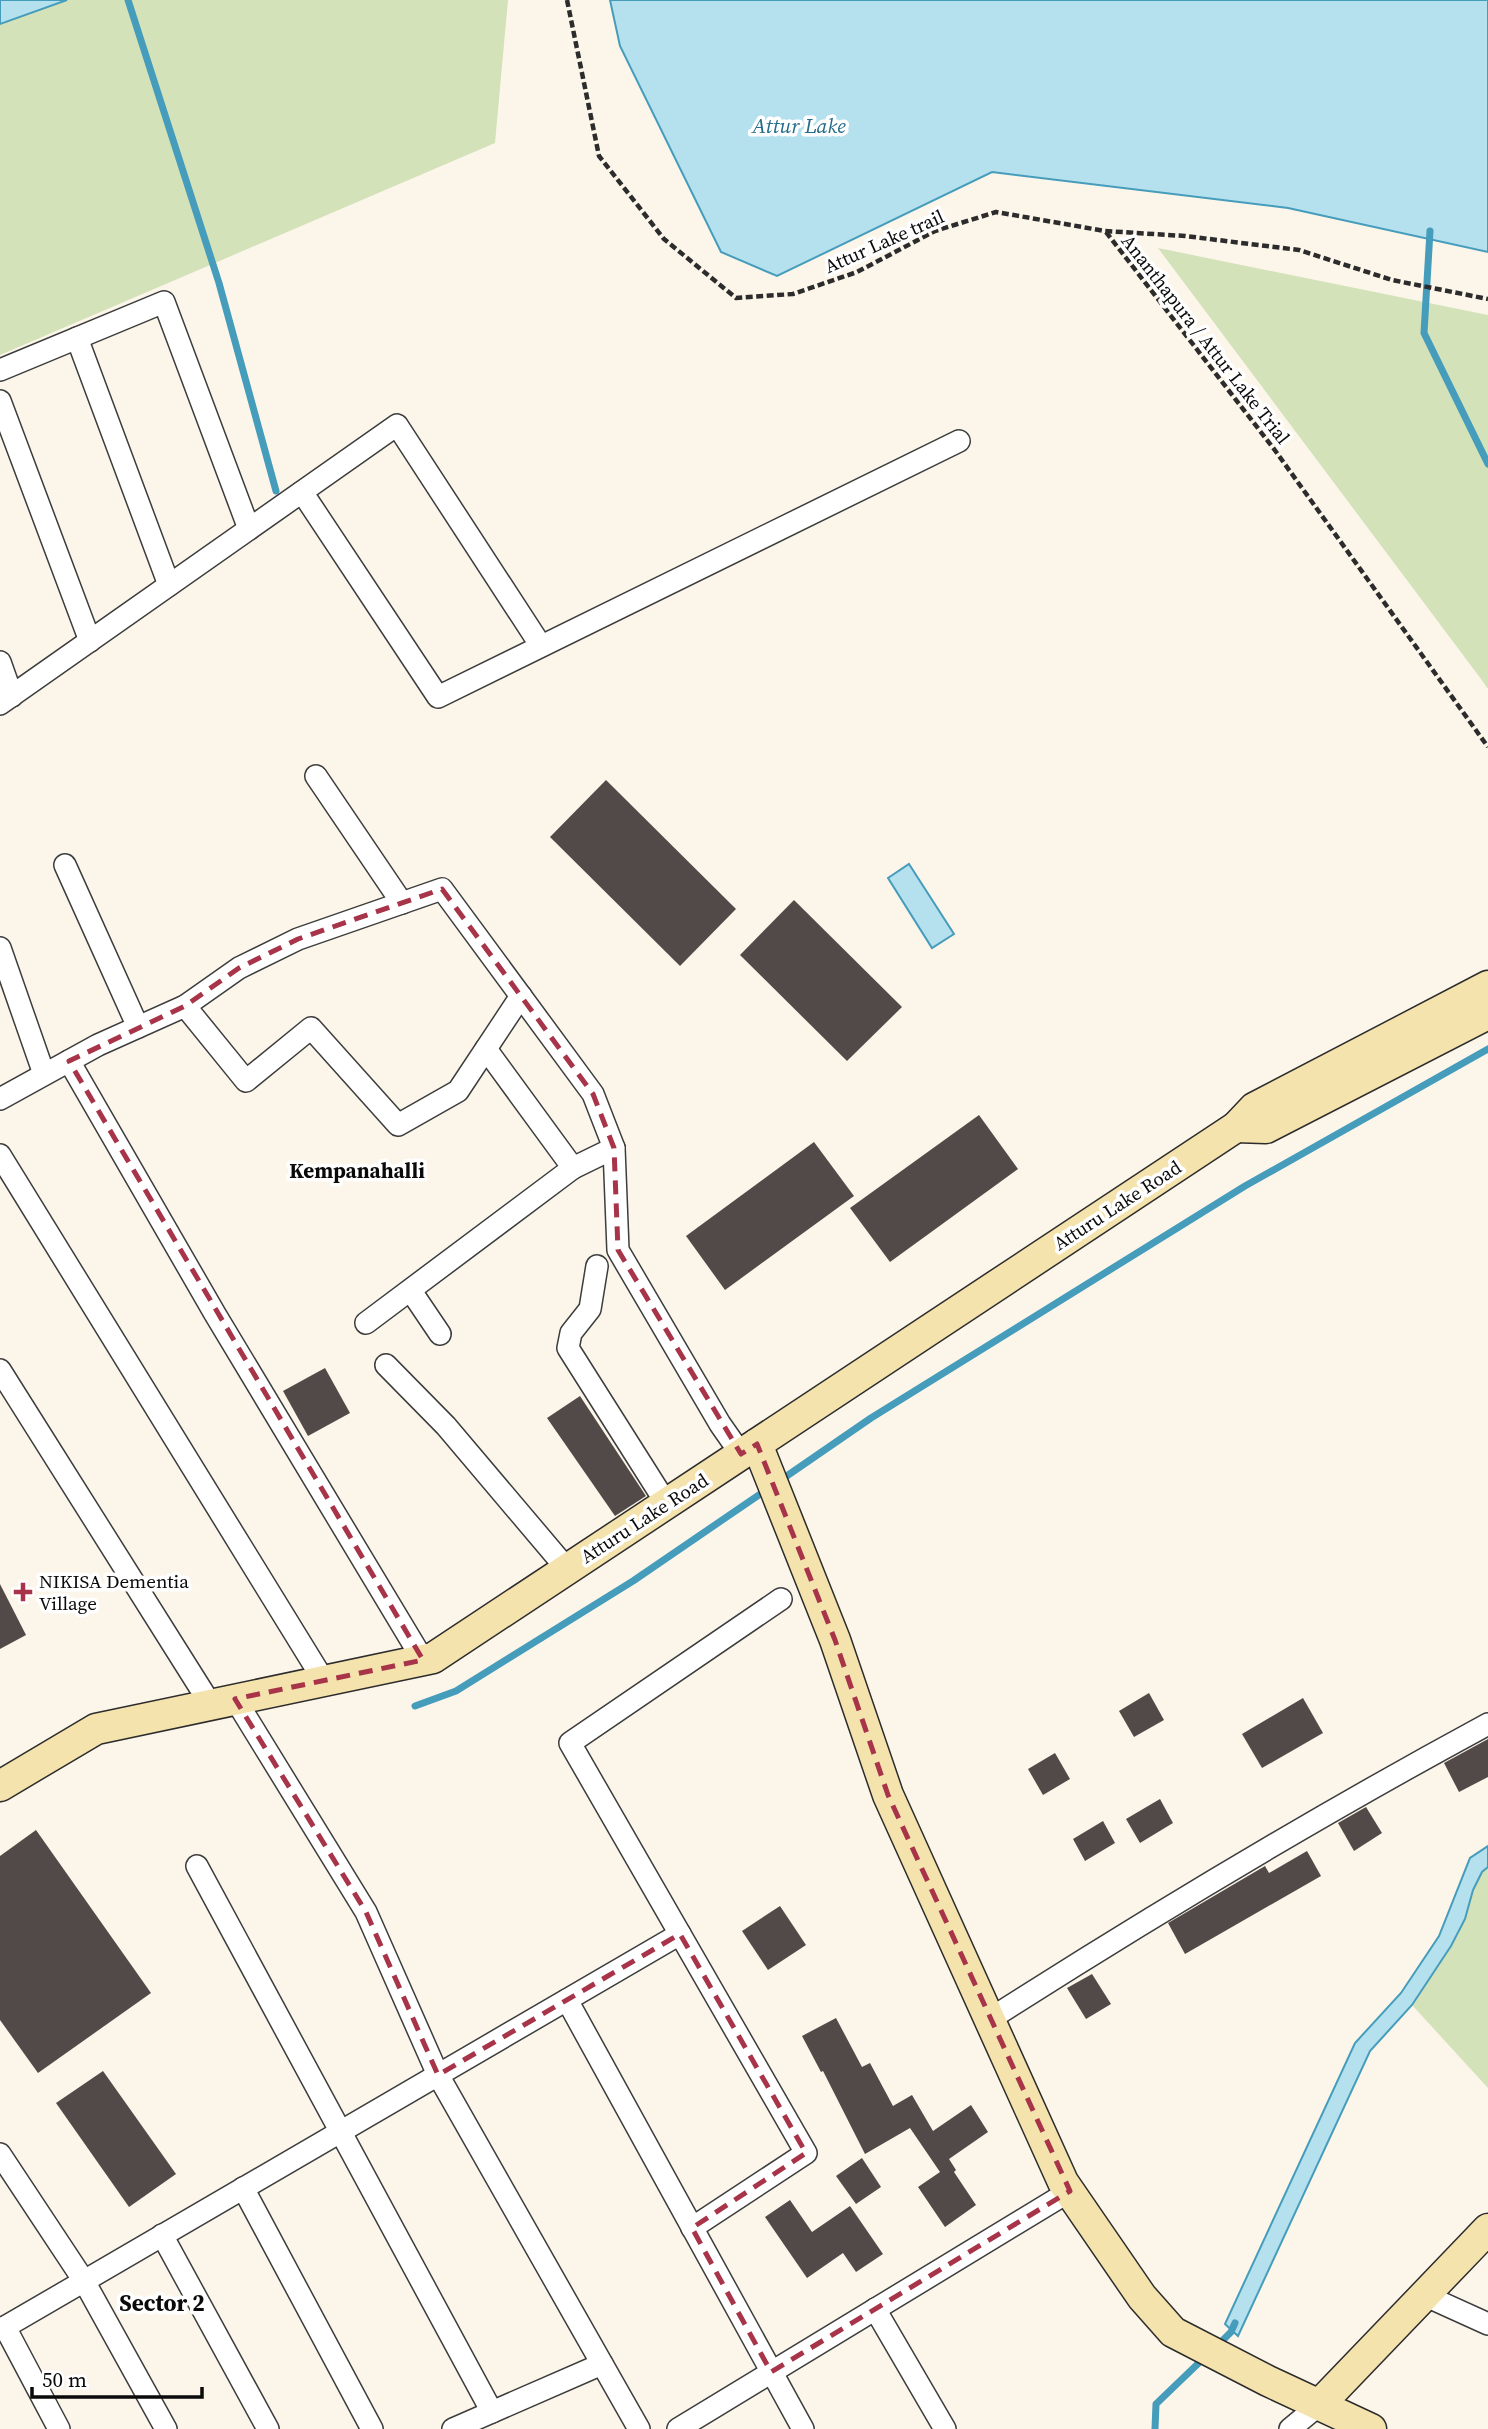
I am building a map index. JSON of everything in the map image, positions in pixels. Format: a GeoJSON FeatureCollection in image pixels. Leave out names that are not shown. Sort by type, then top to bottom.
{"type":"FeatureCollection","features":[{"type":"Feature","properties":{"kind":"street"},"geometry":{"type":"LineString","coordinates":[[0,370],[164,302],[249,529]]}},
{"type":"Feature","properties":{"kind":"street"},"geometry":{"type":"LineString","coordinates":[[77,338],[169,585]]}},
{"type":"Feature","properties":{"kind":"street"},"geometry":{"type":"LineString","coordinates":[[0,401],[90,641]]}},
{"type":"Feature","properties":{"kind":"street"},"geometry":{"type":"LineString","coordinates":[[0,662],[6,700],[397,425],[541,646]]}},
{"type":"Feature","properties":{"kind":"street"},"geometry":{"type":"LineString","coordinates":[[302,492],[438,697],[959,441]]}},
{"type":"Feature","properties":{"kind":"street"},"geometry":{"type":"LineString","coordinates":[[316,775],[402,903]]}},
{"type":"Feature","properties":{"kind":"street"},"geometry":{"type":"LineString","coordinates":[[65,865],[138,1027]]}},
{"type":"Feature","properties":{"kind":"street"},"geometry":{"type":"LineString","coordinates":[[0,1099],[69,1061],[185,1006],[239,968],[298,939],[442,889],[593,1094],[614,1147],[618,1250],[720,1424],[749,1449],[835,1640],[888,1795],[1063,2182],[1142,2297],[1173,2332],[1371,2429]]}},
{"type":"Feature","properties":{"kind":"street"},"geometry":{"type":"LineString","coordinates":[[0,948],[44,1074]]}},
{"type":"Feature","properties":{"kind":"street","name":"Atturu Lake Road"},"geometry":{"type":"LineString","coordinates":[[0,1786],[96,1729],[433,1658],[1236,1127],[1254,1108],[1488,986]]}},
{"type":"Feature","properties":{"kind":"street"},"geometry":{"type":"LineString","coordinates":[[185,1006],[246,1081],[311,1028],[398,1125],[458,1091],[521,996]]}},
{"type":"Feature","properties":{"kind":"street"},"geometry":{"type":"LineString","coordinates":[[1236,1127],[1266,1128],[1488,1014]]}},
{"type":"Feature","properties":{"kind":"street"},"geometry":{"type":"LineString","coordinates":[[486,1049],[573,1168]]}},
{"type":"Feature","properties":{"kind":"street"},"geometry":{"type":"LineString","coordinates":[[69,1061],[215,1314],[423,1660]]}},
{"type":"Feature","properties":{"kind":"street"},"geometry":{"type":"LineString","coordinates":[[366,1323],[573,1168],[614,1147]]}},
{"type":"Feature","properties":{"kind":"street"},"geometry":{"type":"LineString","coordinates":[[0,1154],[324,1681]]}},
{"type":"Feature","properties":{"kind":"street"},"geometry":{"type":"LineString","coordinates":[[597,1266],[590,1309],[571,1333],[568,1348],[661,1495]]}},
{"type":"Feature","properties":{"kind":"street"},"geometry":{"type":"LineString","coordinates":[[411,1291],[440,1334]]}},
{"type":"Feature","properties":{"kind":"street"},"geometry":{"type":"LineString","coordinates":[[386,1365],[446,1426],[567,1569]]}},
{"type":"Feature","properties":{"kind":"street"},"geometry":{"type":"LineString","coordinates":[[0,1370],[9,1404],[223,1702],[366,1912],[438,2075],[639,2429]]}},
{"type":"Feature","properties":{"kind":"street"},"geometry":{"type":"LineString","coordinates":[[692,2228],[806,2153],[570,1743],[781,1599]]}},
{"type":"Feature","properties":{"kind":"street"},"geometry":{"type":"LineString","coordinates":[[990,2019],[1137,1925],[1398,1773],[1488,1724]]}},
{"type":"Feature","properties":{"kind":"street"},"geometry":{"type":"LineString","coordinates":[[197,1866],[492,2412]]}},
{"type":"Feature","properties":{"kind":"street"},"geometry":{"type":"LineString","coordinates":[[59,2429],[2,2328],[680,1934]]}},
{"type":"Feature","properties":{"kind":"street"},"geometry":{"type":"LineString","coordinates":[[567,2000],[803,2429]]}},
{"type":"Feature","properties":{"kind":"street"},"geometry":{"type":"LineString","coordinates":[[1,2156],[85,2281],[166,2429]]}},
{"type":"Feature","properties":{"kind":"street"},"geometry":{"type":"LineString","coordinates":[[243,2189],[372,2429]]}},
{"type":"Feature","properties":{"kind":"street"},"geometry":{"type":"LineString","coordinates":[[678,2429],[1070,2191]]}},
{"type":"Feature","properties":{"kind":"street"},"geometry":{"type":"LineString","coordinates":[[1290,2429],[1319,2405],[1488,2229]]}},
{"type":"Feature","properties":{"kind":"street"},"geometry":{"type":"LineString","coordinates":[[162,2235],[268,2429]]}},
{"type":"Feature","properties":{"kind":"street"},"geometry":{"type":"LineString","coordinates":[[1424,2295],[1488,2324]]}},
{"type":"Feature","properties":{"kind":"street"},"geometry":{"type":"LineString","coordinates":[[875,2309],[946,2429]]}},
{"type":"Feature","properties":{"kind":"street"},"geometry":{"type":"LineString","coordinates":[[465,2427],[492,2412],[602,2364]]}},
{"type":"Feature","properties":{"kind":"path","name":"Attur Lake trail"},"geometry":{"type":"LineString","coordinates":[[567,0],[598,156],[664,239],[736,298],[793,294],[857,272],[935,231],[996,212],[1105,231]]}},
{"type":"Feature","properties":{"kind":"path","name":"Ananthapura / Attur Lake Trial"},"geometry":{"type":"LineString","coordinates":[[1105,231],[1185,236],[1298,250],[1392,280],[1488,299]]}},
{"type":"Feature","properties":{"kind":"path","name":"Ananthapura / Attur Lake Trial"},"geometry":{"type":"LineString","coordinates":[[1105,231],[1274,449],[1488,747]]}},
{"type":"Feature","properties":{"kind":"highlighted area"},"geometry":{"type":"Polygon","coordinates":[[[442,889],[593,1094],[614,1148],[618,1250],[741,1454],[757,1444],[835,1640],[888,1795],[1070,2191],[771,2372],[692,2228],[806,2153],[680,1934],[438,2075],[366,1912],[235,1699],[423,1660],[69,1061],[185,1006],[239,968],[298,939],[442,889]]]}},
{"type":"Feature","properties":{"kind":"green space"},"geometry":{"type":"Polygon","coordinates":[[[0,0],[508,0],[495,143],[0,355],[0,0]]]}},
{"type":"Feature","properties":{"kind":"green space"},"geometry":{"type":"Polygon","coordinates":[[[1158,248],[1488,315],[1488,689],[1481,679],[1158,248]]]}},
{"type":"Feature","properties":{"kind":"green space"},"geometry":{"type":"Polygon","coordinates":[[[1488,1867],[1488,2088],[1412,2005],[1455,1939],[1466,1916],[1476,1883],[1488,1867]]]}},
{"type":"Feature","properties":{"kind":"water"},"geometry":{"type":"Polygon","coordinates":[[[0,0],[67,0],[0,24],[0,0]]]}},
{"type":"Feature","properties":{"kind":"water","name":"Attur Lake"},"geometry":{"type":"Polygon","coordinates":[[[610,0],[1488,0],[1488,252],[1288,208],[992,172],[777,276],[721,252],[620,46],[610,0]]]}},
{"type":"Feature","properties":{"kind":"water"},"geometry":{"type":"Polygon","coordinates":[[[909,864],[954,934],[932,948],[888,878],[909,864]]]}},
{"type":"Feature","properties":{"kind":"water"},"geometry":{"type":"Polygon","coordinates":[[[1488,1846],[1488,1867],[1482,1872],[1473,1890],[1465,1919],[1451,1946],[1412,2005],[1370,2051],[1238,2336],[1225,2324],[1355,2043],[1401,1993],[1439,1936],[1470,1858],[1488,1846]]]}},
{"type":"Feature","properties":{"kind":"building"},"geometry":{"type":"Polygon","coordinates":[[[606,780],[736,909],[680,966],[550,837],[606,780]]]}},
{"type":"Feature","properties":{"kind":"building"},"geometry":{"type":"Polygon","coordinates":[[[794,900],[902,1007],[847,1061],[740,955],[794,900]]]}},
{"type":"Feature","properties":{"kind":"building"},"geometry":{"type":"Polygon","coordinates":[[[979,1115],[1018,1169],[890,1262],[850,1208],[979,1115]]]}},
{"type":"Feature","properties":{"kind":"building"},"geometry":{"type":"Polygon","coordinates":[[[814,1142],[854,1196],[725,1290],[686,1236],[814,1142]]]}},
{"type":"Feature","properties":{"kind":"building"},"geometry":{"type":"Polygon","coordinates":[[[325,1368],[350,1413],[308,1436],[283,1391],[325,1368]]]}},
{"type":"Feature","properties":{"kind":"building"},"geometry":{"type":"Polygon","coordinates":[[[580,1396],[646,1496],[615,1516],[547,1418],[580,1396]]]}},
{"type":"Feature","properties":{"kind":"building"},"geometry":{"type":"Polygon","coordinates":[[[0,1584],[26,1635],[0,1649],[0,1584]]]}},
{"type":"Feature","properties":{"kind":"building"},"geometry":{"type":"Polygon","coordinates":[[[1149,1693],[1164,1720],[1134,1737],[1119,1711],[1149,1693]]]}},
{"type":"Feature","properties":{"kind":"building"},"geometry":{"type":"Polygon","coordinates":[[[1303,1698],[1323,1733],[1262,1768],[1242,1734],[1303,1698]]]}},
{"type":"Feature","properties":{"kind":"building"},"geometry":{"type":"Polygon","coordinates":[[[1488,1739],[1488,1777],[1459,1792],[1444,1763],[1488,1739]]]}},
{"type":"Feature","properties":{"kind":"building"},"geometry":{"type":"Polygon","coordinates":[[[1055,1753],[1070,1779],[1043,1795],[1028,1769],[1055,1753]]]}},
{"type":"Feature","properties":{"kind":"building"},"geometry":{"type":"Polygon","coordinates":[[[1160,1799],[1173,1823],[1140,1843],[1126,1819],[1160,1799]]]}},
{"type":"Feature","properties":{"kind":"building"},"geometry":{"type":"Polygon","coordinates":[[[1366,1807],[1382,1833],[1354,1851],[1338,1823],[1366,1807]]]}},
{"type":"Feature","properties":{"kind":"building"},"geometry":{"type":"Polygon","coordinates":[[[1103,1821],[1115,1843],[1085,1861],[1073,1839],[1103,1821]]]}},
{"type":"Feature","properties":{"kind":"building"},"geometry":{"type":"Polygon","coordinates":[[[36,1830],[151,1993],[38,2073],[0,2020],[0,1856],[36,1830]]]}},
{"type":"Feature","properties":{"kind":"building"},"geometry":{"type":"Polygon","coordinates":[[[1307,1851],[1321,1876],[1185,1954],[1168,1923],[1265,1866],[1269,1873],[1307,1851]]]}},
{"type":"Feature","properties":{"kind":"building"},"geometry":{"type":"Polygon","coordinates":[[[780,1906],[806,1945],[768,1970],[742,1931],[780,1906]]]}},
{"type":"Feature","properties":{"kind":"building"},"geometry":{"type":"Polygon","coordinates":[[[1092,1974],[1111,2004],[1086,2019],[1067,1988],[1092,1974]]]}},
{"type":"Feature","properties":{"kind":"building"},"geometry":{"type":"Polygon","coordinates":[[[836,2018],[862,2067],[870,2063],[893,2106],[912,2095],[933,2131],[971,2105],[988,2132],[949,2159],[956,2170],[954,2172],[976,2205],[945,2227],[918,2187],[940,2172],[910,2128],[865,2154],[802,2036],[836,2018]]]}},
{"type":"Feature","properties":{"kind":"building"},"geometry":{"type":"Polygon","coordinates":[[[103,2071],[176,2174],[129,2207],[56,2103],[103,2071]]]}},
{"type":"Feature","properties":{"kind":"building"},"geometry":{"type":"Polygon","coordinates":[[[862,2158],[881,2187],[856,2204],[836,2176],[862,2158]]]}},
{"type":"Feature","properties":{"kind":"building"},"geometry":{"type":"Polygon","coordinates":[[[790,2200],[812,2232],[850,2206],[883,2254],[856,2272],[843,2253],[807,2278],[765,2217],[790,2200]]]}},
{"type":"Feature","properties":{"kind":"waterway"},"geometry":{"type":"LineString","coordinates":[[128,0],[219,283],[276,491]]}},
{"type":"Feature","properties":{"kind":"waterway"},"geometry":{"type":"LineString","coordinates":[[1430,231],[1424,333],[1488,464]]}},
{"type":"Feature","properties":{"kind":"waterway"},"geometry":{"type":"LineString","coordinates":[[778,1482],[871,1418],[1245,1186],[1488,1049]]}},
{"type":"Feature","properties":{"kind":"waterway"},"geometry":{"type":"LineString","coordinates":[[415,1706],[456,1691],[633,1581],[769,1488]]}},
{"type":"Feature","properties":{"kind":"waterway"},"geometry":{"type":"LineString","coordinates":[[1217,2346],[1231,2332],[1235,2323]]}},
{"type":"Feature","properties":{"kind":"waterway"},"geometry":{"type":"LineString","coordinates":[[1155,2429],[1156,2404],[1206,2356]]}},
{"type":"Feature","properties":{"kind":"place","name":"NIKISA Dementia Village"},"geometry":{"type":"Point","coordinates":[23,1592]}},
{"type":"Feature","properties":{"kind":"district","name":"Kempanahalli"},"geometry":{"type":"Point","coordinates":[357,1170]}},
{"type":"Feature","properties":{"kind":"district","name":"Sector 2"},"geometry":{"type":"Point","coordinates":[162,2303]}}]}
